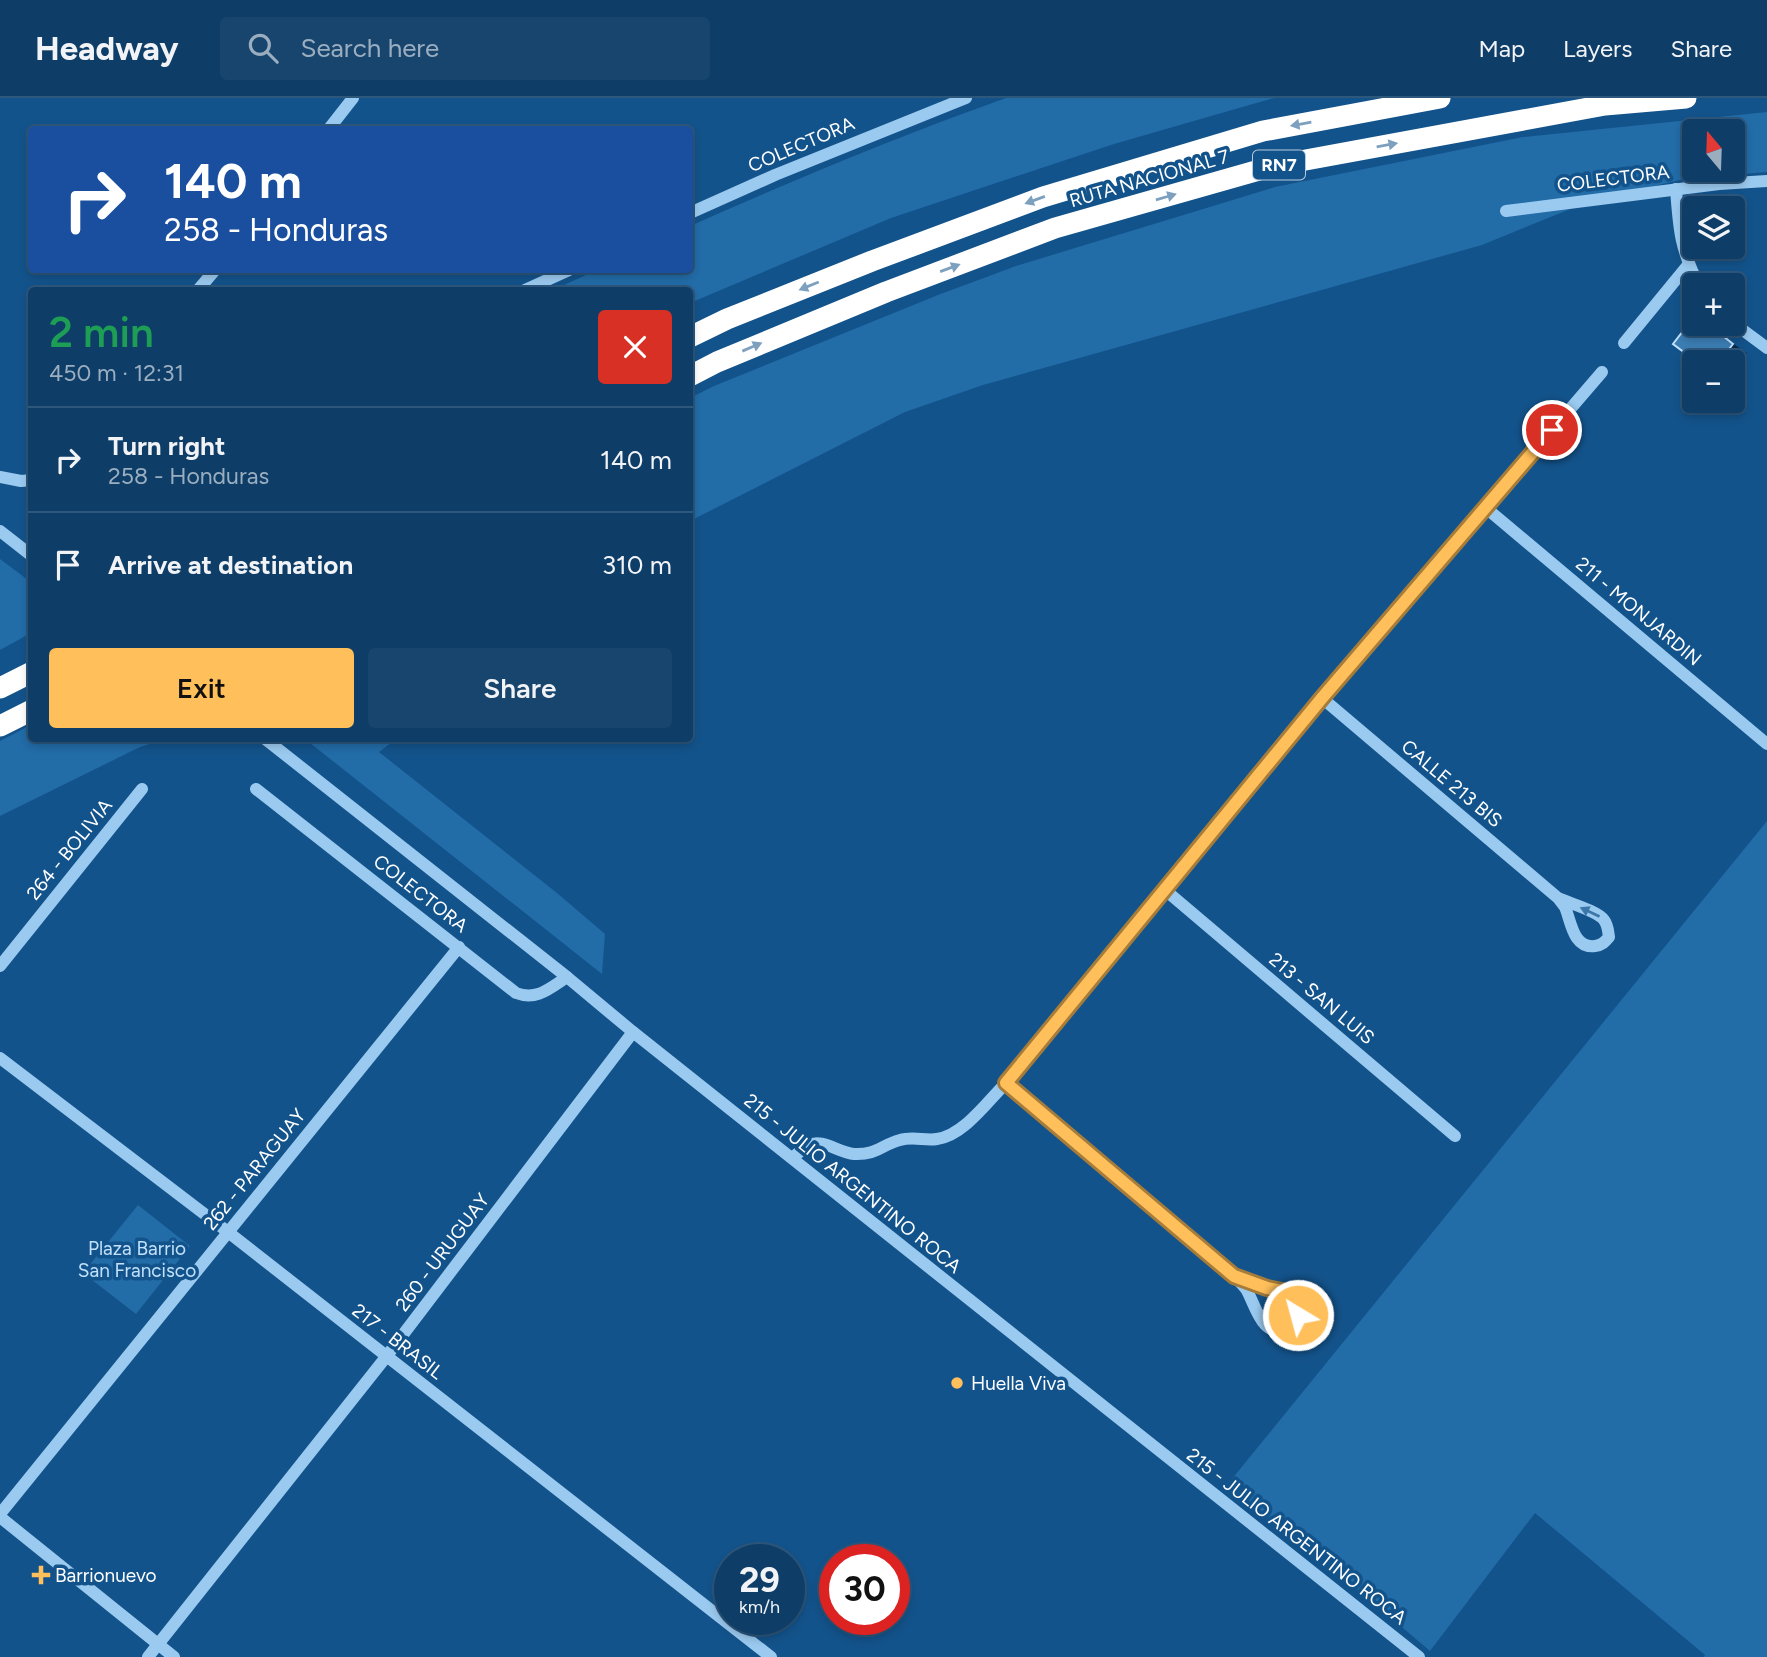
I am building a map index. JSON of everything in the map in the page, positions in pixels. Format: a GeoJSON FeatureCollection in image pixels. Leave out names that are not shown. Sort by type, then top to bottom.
{"type":"FeatureCollection","features":[{"type":"Feature","properties":{"kind":"highway","name":"RUTA NACIONAL 7"},"geometry":{"type":"LineString","coordinates":[[693,335],[727,318],[1043,197],[1263,131],[1440,98]]}},
{"type":"Feature","properties":{"kind":"highway","name":"RUTA NACIONAL 7"},"geometry":{"type":"LineString","coordinates":[[693,374],[886,292],[1055,228],[1273,166],[1605,105],[1686,98]]}},
{"type":"Feature","properties":{"kind":"highway"},"geometry":{"type":"LineString","coordinates":[[693,329],[727,318]]}},
{"type":"Feature","properties":{"kind":"highway"},"geometry":{"type":"LineString","coordinates":[[0,688],[28,674]]}},
{"type":"Feature","properties":{"kind":"highway"},"geometry":{"type":"LineString","coordinates":[[0,726],[28,712]]}},
{"type":"Feature","properties":{"kind":"street"},"geometry":{"type":"LineString","coordinates":[[331,126],[353,98]]}},
{"type":"Feature","properties":{"kind":"street","name":"COLECTORA"},"geometry":{"type":"LineString","coordinates":[[693,212],[775,175],[966,98]]}},
{"type":"Feature","properties":{"kind":"street","name":"COLECTORA"},"geometry":{"type":"LineString","coordinates":[[1506,211],[1767,180]]}},
{"type":"Feature","properties":{"kind":"street"},"geometry":{"type":"LineString","coordinates":[[1676,189],[1679,236],[1692,273]]}},
{"type":"Feature","properties":{"kind":"street"},"geometry":{"type":"LineString","coordinates":[[1624,343],[1688,265]]}},
{"type":"Feature","properties":{"kind":"street"},"geometry":{"type":"LineString","coordinates":[[201,287],[212,273]]}},
{"type":"Feature","properties":{"kind":"street"},"geometry":{"type":"LineString","coordinates":[[532,287],[562,273]]}},
{"type":"Feature","properties":{"kind":"street"},"geometry":{"type":"LineString","coordinates":[[1745,332],[1767,348]]}},
{"type":"Feature","properties":{"kind":"street"},"geometry":{"type":"LineString","coordinates":[[792,1158],[811,1144],[821,1143],[852,1154],[871,1153],[898,1140],[936,1140],[955,1134],[970,1121],[1006,1083],[1322,698],[1602,372]]}},
{"type":"Feature","properties":{"kind":"street"},"geometry":{"type":"LineString","coordinates":[[0,477],[28,480]]}},
{"type":"Feature","properties":{"kind":"street","name":"211 - MONJARDIN"},"geometry":{"type":"LineString","coordinates":[[1486,508],[1767,744]]}},
{"type":"Feature","properties":{"kind":"street"},"geometry":{"type":"LineString","coordinates":[[0,531],[28,553]]}},
{"type":"Feature","properties":{"kind":"street","name":"CALLE 213 BIS"},"geometry":{"type":"LineString","coordinates":[[1322,698],[1558,898]]}},
{"type":"Feature","properties":{"kind":"street","name":"215 - JULIO ARGENTINO ROCA"},"geometry":{"type":"LineString","coordinates":[[269,742],[567,976],[633,1032],[1419,1657]]}},
{"type":"Feature","properties":{"kind":"street","name":"264 - BOLIVIA"},"geometry":{"type":"LineString","coordinates":[[0,966],[142,789]]}},
{"type":"Feature","properties":{"kind":"street","name":"COLECTORA"},"geometry":{"type":"LineString","coordinates":[[256,789],[516,993],[527,997],[541,993],[567,976]]}},
{"type":"Feature","properties":{"kind":"street","name":"213 - SAN LUIS"},"geometry":{"type":"LineString","coordinates":[[1164,889],[1455,1136]]}},
{"type":"Feature","properties":{"kind":"street","name":"262 - PARAGUAY"},"geometry":{"type":"LineString","coordinates":[[0,1516],[459,947]]}},
{"type":"Feature","properties":{"kind":"street","name":"260 - URUGUAY"},"geometry":{"type":"LineString","coordinates":[[148,1657],[386,1357],[633,1032]]}},
{"type":"Feature","properties":{"kind":"street","name":"217 - BRASIL"},"geometry":{"type":"LineString","coordinates":[[0,1058],[228,1232],[771,1657]]}},
{"type":"Feature","properties":{"kind":"street"},"geometry":{"type":"LineString","coordinates":[[1006,1083],[1234,1276],[1246,1290],[1258,1316],[1266,1326],[1282,1330],[1291,1325],[1298,1315],[1299,1304],[1291,1296],[1234,1276]]}},
{"type":"Feature","properties":{"kind":"street"},"geometry":{"type":"LineString","coordinates":[[0,1516],[174,1657]]}},
{"type":"Feature","properties":{"kind":"green space"},"geometry":{"type":"Polygon","coordinates":[[[1006,98],[1274,98],[1114,144],[891,218],[693,302],[693,287],[560,287],[590,273],[693,273],[693,225],[926,128],[1006,98]]]}},
{"type":"Feature","properties":{"kind":"green space"},"geometry":{"type":"Polygon","coordinates":[[[1767,112],[1767,172],[1745,174],[1745,119],[1699,119],[1767,112]]]}},
{"type":"Feature","properties":{"kind":"green space"},"geometry":{"type":"Polygon","coordinates":[[[1682,121],[1682,179],[1580,205],[1482,245],[983,385],[905,412],[693,519],[693,396],[938,295],[1016,266],[1275,187],[1523,137],[1682,121]]]}},
{"type":"Feature","properties":{"kind":"green space"},"geometry":{"type":"Polygon","coordinates":[[[0,559],[28,580],[28,635],[0,650],[0,559]]]}},
{"type":"Feature","properties":{"kind":"green space"},"geometry":{"type":"Polygon","coordinates":[[[28,727],[28,742],[156,742],[140,747],[0,816],[0,741],[28,727]]]}},
{"type":"Feature","properties":{"kind":"green space"},"geometry":{"type":"Polygon","coordinates":[[[309,742],[392,742],[379,752],[605,934],[602,974],[309,742]]]}},
{"type":"Feature","properties":{"kind":"green space"},"geometry":{"type":"Polygon","coordinates":[[[1767,821],[1767,1657],[1704,1657],[1705,1655],[1535,1513],[1430,1651],[1227,1485],[1767,821]]]}},
{"type":"Feature","properties":{"kind":"green space","name":"Plaza Barrio San Francisco"},"geometry":{"type":"Polygon","coordinates":[[[138,1205],[190,1246],[136,1314],[83,1273],[138,1205]]]}},
{"type":"Feature","properties":{"kind":"building"},"geometry":{"type":"Polygon","coordinates":[[[1682,332],[1682,336],[1723,336],[1733,344],[1728,350],[1682,351],[1673,344],[1682,332]]]}},
{"type":"Feature","properties":{"kind":"place","name":"Huella Viva"},"geometry":{"type":"Point","coordinates":[957,1383]}},
{"type":"Feature","properties":{"kind":"place","name":"Barrionuevo"},"geometry":{"type":"Point","coordinates":[41,1575]}},
{"type":"Feature","properties":{"kind":"route"},"geometry":{"type":"LineString","coordinates":[[1298,1315],[1299,1304],[1291,1296],[1234,1276],[1006,1083],[1322,698],[1552,430]]}}]}
